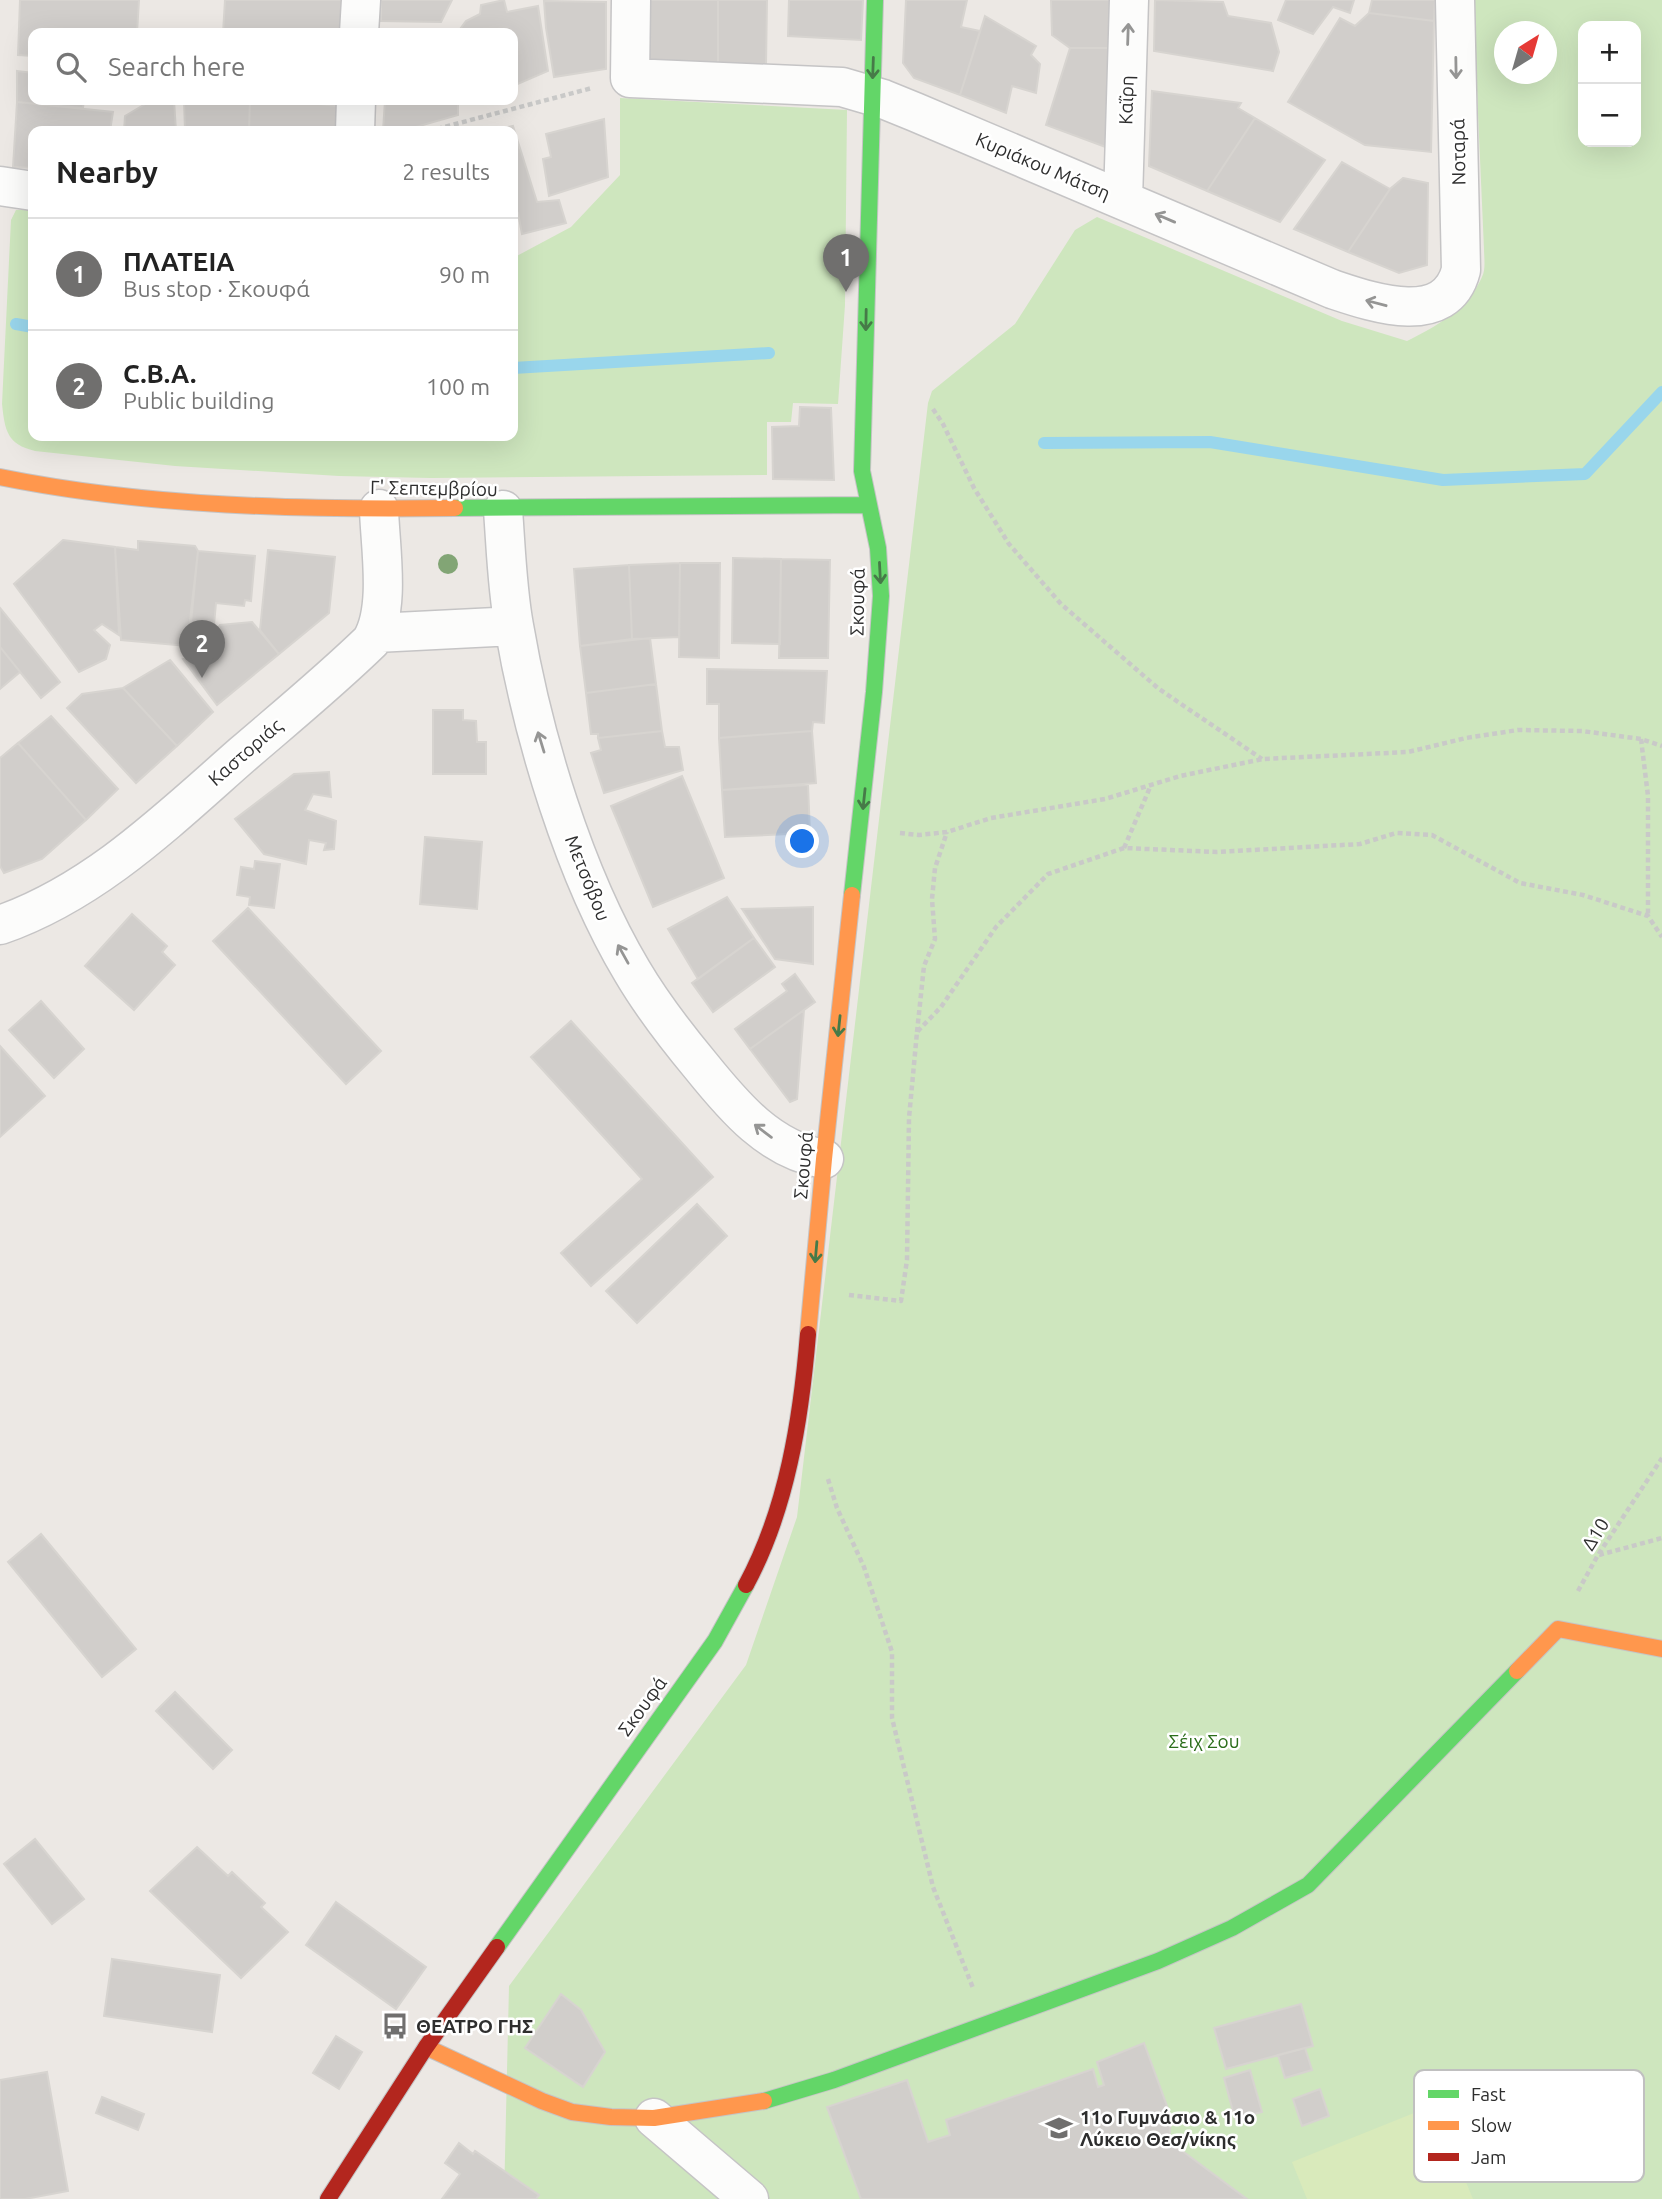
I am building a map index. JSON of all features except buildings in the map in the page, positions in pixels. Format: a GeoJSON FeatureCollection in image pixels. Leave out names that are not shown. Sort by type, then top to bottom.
{"type":"FeatureCollection","features":[{"type":"Feature","properties":{"kind":"street"},"geometry":{"type":"LineString","coordinates":[[359,28],[361,0]]}},
{"type":"Feature","properties":{"kind":"street"},"geometry":{"type":"LineString","coordinates":[[630,78],[631,0]]}},
{"type":"Feature","properties":{"kind":"street","name":"Σκουφά"},"geometry":{"type":"LineString","coordinates":[[328,2199],[426,2047],[715,1641],[738,1602],[765,1545],[785,1482],[805,1371],[824,1159],[861,829],[881,596],[878,548],[863,481],[862,457],[875,0]]}},
{"type":"Feature","properties":{"kind":"street","name":"Καΐρη"},"geometry":{"type":"LineString","coordinates":[[1123,200],[1129,0]]}},
{"type":"Feature","properties":{"kind":"street","name":"Νοταρά"},"geometry":{"type":"LineString","coordinates":[[1442,297],[1449,292],[1459,276],[1461,257],[1455,0]]}},
{"type":"Feature","properties":{"kind":"street","name":"Κυριάκου Μάτση"},"geometry":{"type":"LineString","coordinates":[[630,78],[831,86],[873,96],[1352,296],[1388,306],[1404,307],[1426,304],[1442,297]]}},
{"type":"Feature","properties":{"kind":"street"},"geometry":{"type":"LineString","coordinates":[[355,126],[356,105]]}},
{"type":"Feature","properties":{"kind":"street"},"geometry":{"type":"LineString","coordinates":[[0,186],[28,190]]}},
{"type":"Feature","properties":{"kind":"street","name":"Γ' Σεπτεμβρίου"},"geometry":{"type":"LineString","coordinates":[[0,477],[55,488],[192,501],[379,509],[869,506]]}},
{"type":"Feature","properties":{"kind":"street"},"geometry":{"type":"LineString","coordinates":[[379,509],[383,606],[376,633],[513,626]]}},
{"type":"Feature","properties":{"kind":"street","name":"Μετσόβου"},"geometry":{"type":"LineString","coordinates":[[503,510],[513,626],[537,730],[572,841],[610,931],[633,972],[681,1042],[723,1092],[754,1124],[785,1147],[824,1159]]}},
{"type":"Feature","properties":{"kind":"street","name":"Καστοριάς"},"geometry":{"type":"LineString","coordinates":[[0,925],[35,911],[78,888],[144,840],[366,645],[376,633]]}},
{"type":"Feature","properties":{"kind":"street"},"geometry":{"type":"LineString","coordinates":[[426,2047],[542,2101],[572,2112],[611,2117],[654,2118],[774,2099],[834,2080],[1158,1961],[1232,1928],[1308,1885],[1558,1629],[1662,1649]]}},
{"type":"Feature","properties":{"kind":"street"},"geometry":{"type":"LineString","coordinates":[[654,2118],[749,2199]]}},
{"type":"Feature","properties":{"kind":"path"},"geometry":{"type":"LineString","coordinates":[[448,126],[630,78]]}},
{"type":"Feature","properties":{"kind":"path"},"geometry":{"type":"LineString","coordinates":[[933,409],[974,488],[1009,544],[1061,604],[1159,689],[1263,759]]}},
{"type":"Feature","properties":{"kind":"path"},"geometry":{"type":"LineString","coordinates":[[861,829],[919,835],[947,831],[991,818],[1105,799],[1180,776],[1263,759],[1408,752],[1466,738],[1518,730],[1582,731],[1641,739],[1662,746]]}},
{"type":"Feature","properties":{"kind":"path"},"geometry":{"type":"LineString","coordinates":[[1641,739],[1648,796],[1648,916],[1662,937]]}},
{"type":"Feature","properties":{"kind":"path"},"geometry":{"type":"LineString","coordinates":[[1124,848],[1151,785]]}},
{"type":"Feature","properties":{"kind":"path"},"geometry":{"type":"LineString","coordinates":[[813,1288],[901,1301],[906,1261],[909,1118],[917,1032],[924,965],[935,939],[932,899],[935,868],[947,831]]}},
{"type":"Feature","properties":{"kind":"path"},"geometry":{"type":"LineString","coordinates":[[917,1032],[941,1007],[996,927],[1048,874],[1124,848],[1217,852],[1360,844],[1396,832],[1432,835],[1520,883],[1583,895],[1648,916]]}},
{"type":"Feature","properties":{"kind":"path","name":"Δ10"},"geometry":{"type":"LineString","coordinates":[[1558,1629],[1598,1555],[1662,1458]]}},
{"type":"Feature","properties":{"kind":"path"},"geometry":{"type":"LineString","coordinates":[[825,1470],[837,1508],[864,1567],[892,1652],[892,1718],[933,1886],[988,2025]]}},
{"type":"Feature","properties":{"kind":"path"},"geometry":{"type":"LineString","coordinates":[[1598,1555],[1662,1538]]}},
{"type":"Feature","properties":{"kind":"green space","name":"Σέιχ Σου"},"geometry":{"type":"Polygon","coordinates":[[[1473,0],[1662,0],[1662,2199],[504,2199],[509,1986],[746,1665],[797,1517],[928,403],[932,391],[1015,324],[1075,230],[1097,217],[1342,321],[1407,341],[1440,323],[1460,307],[1476,288],[1483,274],[1473,0]]]}},
{"type":"Feature","properties":{"kind":"green space"},"geometry":{"type":"Polygon","coordinates":[[[620,98],[847,110],[845,305],[838,404],[793,403],[791,422],[767,422],[767,475],[431,478],[339,476],[175,466],[35,451],[18,445],[6,429],[2,404],[11,220],[16,210],[28,210],[28,441],[518,441],[518,255],[571,227],[620,175],[620,98]]]}},
{"type":"Feature","properties":{"kind":"green space"},"geometry":{"type":"Polygon","coordinates":[[[1414,2113],[1414,2182],[1466,2182],[1473,2199],[1307,2199],[1292,2162],[1414,2113]]]}},
{"type":"Feature","properties":{"kind":"waterway"},"geometry":{"type":"LineString","coordinates":[[16,324],[28,326]]}},
{"type":"Feature","properties":{"kind":"waterway"},"geometry":{"type":"LineString","coordinates":[[518,368],[769,353]]}},
{"type":"Feature","properties":{"kind":"waterway"},"geometry":{"type":"LineString","coordinates":[[1044,443],[1210,442],[1443,480],[1585,474],[1662,392]]}},
{"type":"Feature","properties":{"kind":"traffic: fast"},"geometry":{"type":"LineString","coordinates":[[852,895],[874,692],[881,596],[878,548],[862,471],[875,0]]}},
{"type":"Feature","properties":{"kind":"traffic: fast"},"geometry":{"type":"LineString","coordinates":[[455,508],[869,505]]}},
{"type":"Feature","properties":{"kind":"traffic: fast"},"geometry":{"type":"LineString","coordinates":[[497,1947],[715,1641],[746,1585]]}},
{"type":"Feature","properties":{"kind":"traffic: fast"},"geometry":{"type":"LineString","coordinates":[[764,2101],[834,2080],[1158,1961],[1232,1928],[1308,1885],[1517,1671]]}},
{"type":"Feature","properties":{"kind":"traffic: slow"},"geometry":{"type":"LineString","coordinates":[[0,477],[169,501],[284,507],[455,508]]}},
{"type":"Feature","properties":{"kind":"traffic: slow"},"geometry":{"type":"LineString","coordinates":[[808,1334],[852,895]]}},
{"type":"Feature","properties":{"kind":"traffic: slow"},"geometry":{"type":"LineString","coordinates":[[1517,1671],[1558,1629],[1662,1649]]}},
{"type":"Feature","properties":{"kind":"traffic: slow"},"geometry":{"type":"LineString","coordinates":[[426,2047],[542,2101],[572,2112],[611,2117],[654,2118],[764,2101]]}},
{"type":"Feature","properties":{"kind":"traffic: jam"},"geometry":{"type":"LineString","coordinates":[[746,1585],[772,1526],[790,1463],[808,1334]]}},
{"type":"Feature","properties":{"kind":"traffic: jam"},"geometry":{"type":"LineString","coordinates":[[328,2199],[426,2047],[497,1947]]}},
{"type":"Feature","properties":{"kind":"place","name":"ΠΛΑΤΕΙΑ"},"geometry":{"type":"Point","coordinates":[846,292]}},
{"type":"Feature","properties":{"kind":"place","name":"C.B.A."},"geometry":{"type":"Point","coordinates":[202,678]}},
{"type":"Feature","properties":{"kind":"place","name":"ΘΕΑΤΡΟ ΓΗΣ"},"geometry":{"type":"Point","coordinates":[395,2026]}},
{"type":"Feature","properties":{"kind":"place","name":"11ο Γυμνάσιο & 11ο Λύκειο Θεσ/νίκης"},"geometry":{"type":"Point","coordinates":[1059,2128]}}]}
